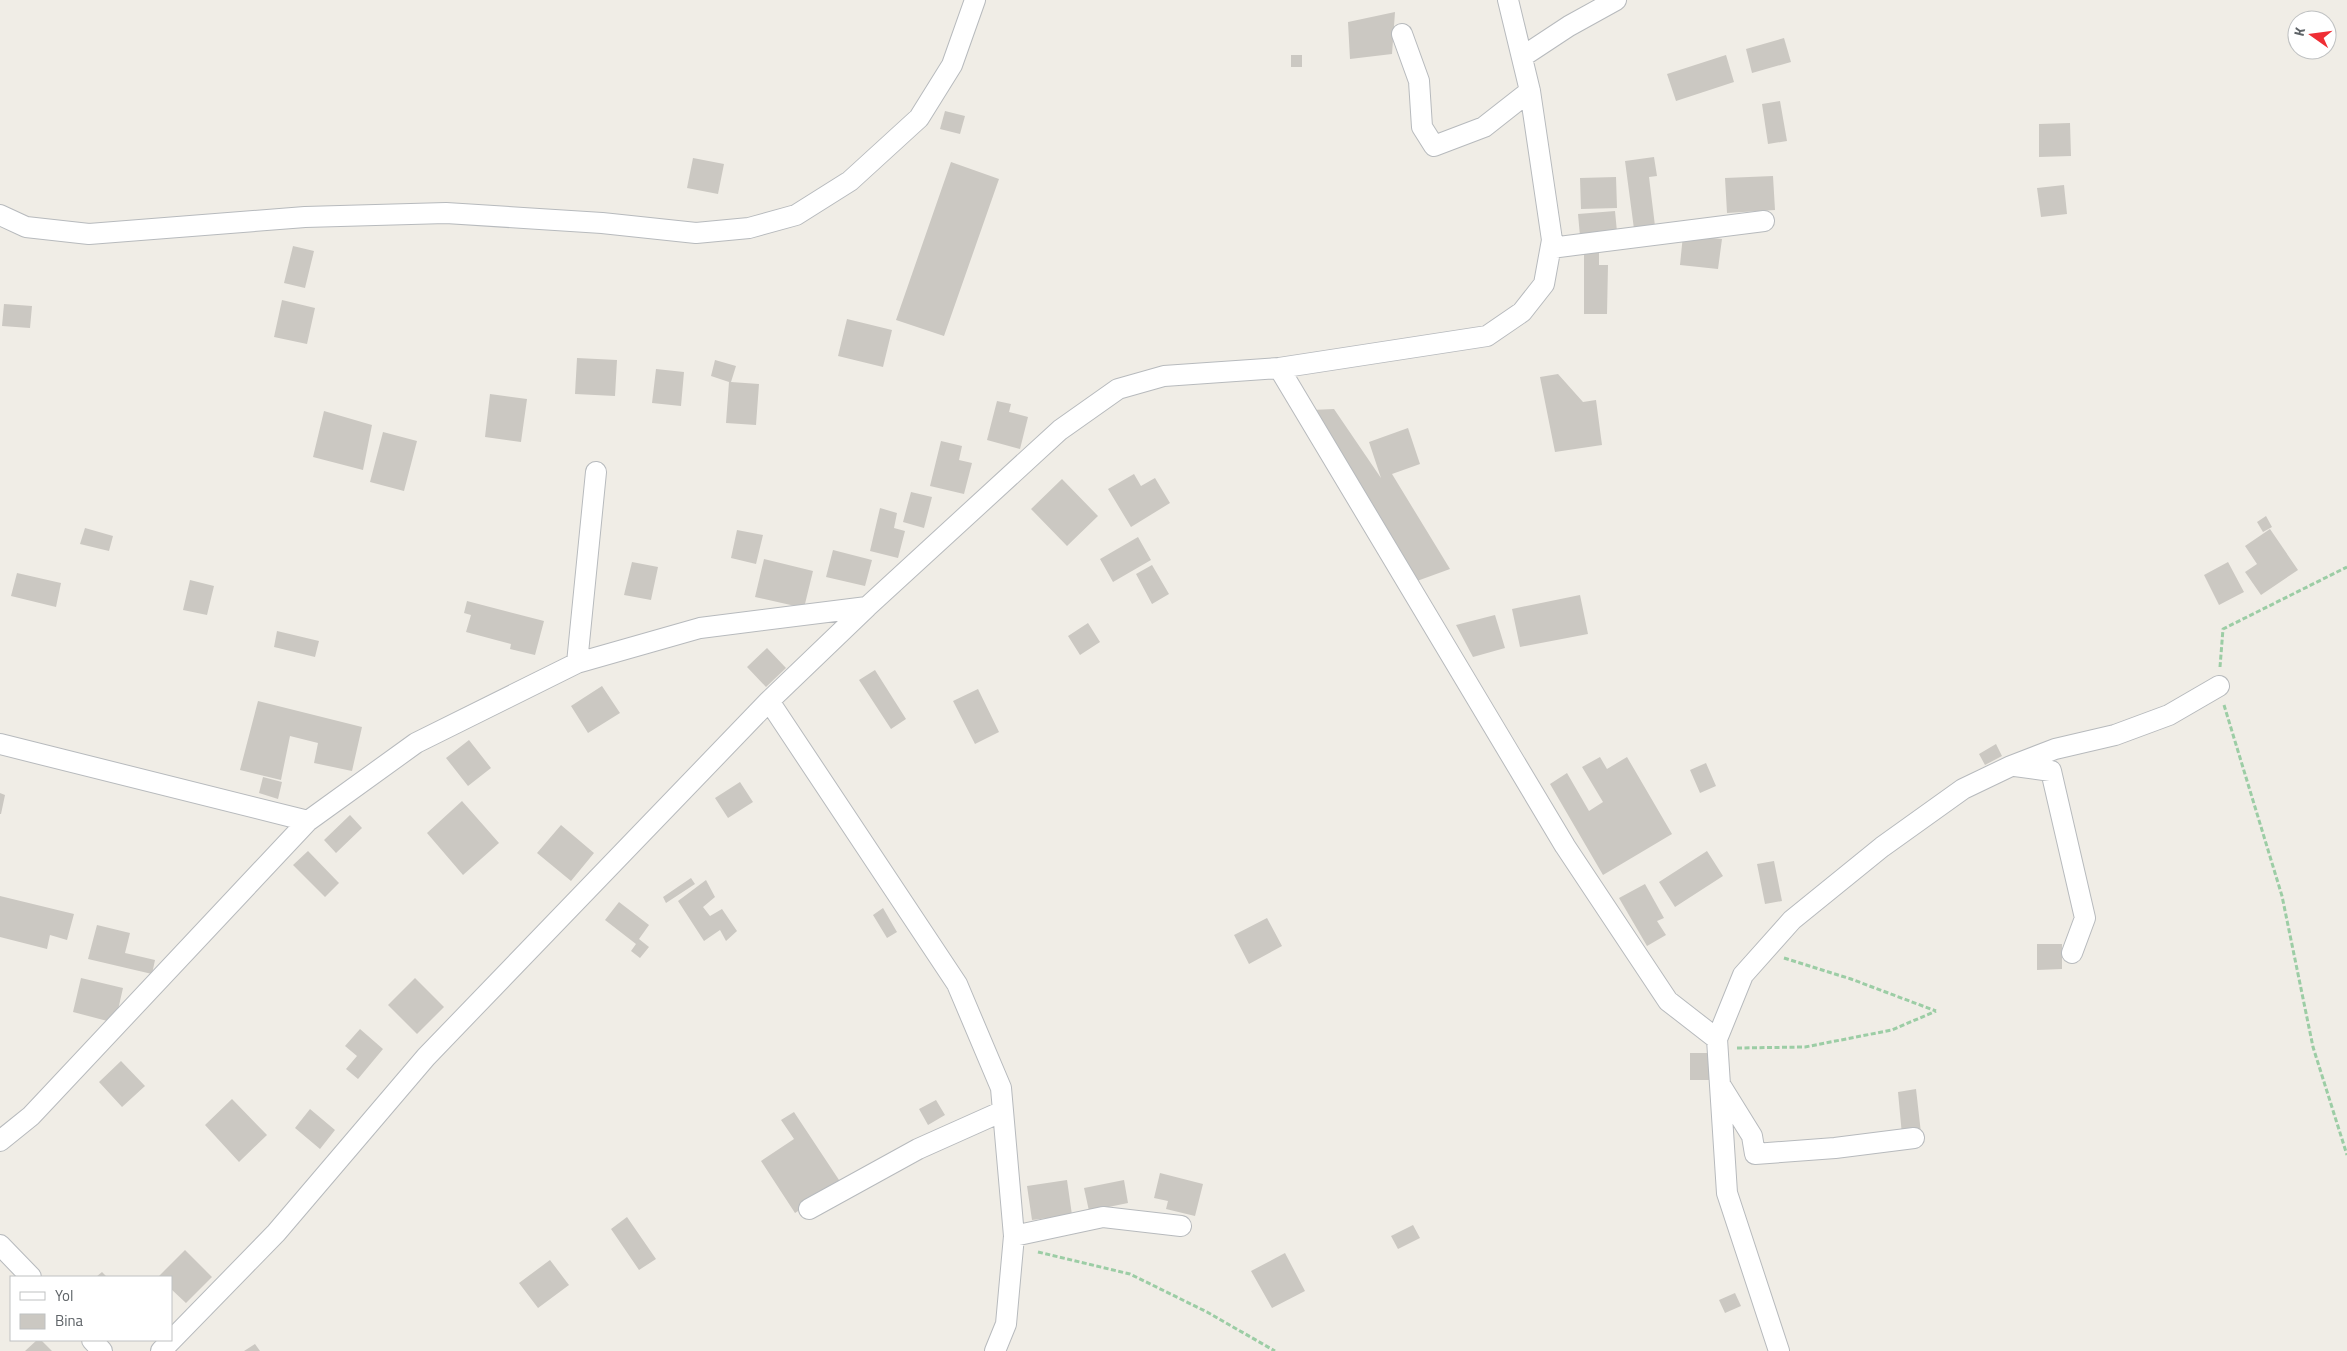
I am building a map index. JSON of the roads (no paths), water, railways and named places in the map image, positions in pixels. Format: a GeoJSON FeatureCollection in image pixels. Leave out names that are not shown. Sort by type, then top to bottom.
{"type":"FeatureCollection","features":[{"type":"Feature","properties":{"kind":"street"},"geometry":{"type":"LineString","coordinates":[[0,214],[26,227],[89,234],[305,217],[446,213],[602,223],[696,233],[749,228],[796,215],[850,181],[920,118],[952,65],[975,0]]}},
{"type":"Feature","properties":{"kind":"street"},"geometry":{"type":"LineString","coordinates":[[172,1340],[276,1233],[426,1057],[769,701],[867,607],[1060,430],[1118,389],[1164,376],[1279,368],[1487,336],[1522,312],[1544,284],[1551,231],[1530,91],[1508,0]]}},
{"type":"Feature","properties":{"kind":"street"},"geometry":{"type":"LineString","coordinates":[[1522,57],[1569,26],[1616,0]]}},
{"type":"Feature","properties":{"kind":"street"},"geometry":{"type":"LineString","coordinates":[[1402,34],[1419,81],[1422,127],[1434,146],[1484,127],[1530,91]]}},
{"type":"Feature","properties":{"kind":"street"},"geometry":{"type":"LineString","coordinates":[[1550,248],[1764,221]]}},
{"type":"Feature","properties":{"kind":"street"},"geometry":{"type":"LineString","coordinates":[[1279,368],[1565,846],[1668,1001],[1718,1043]]}},
{"type":"Feature","properties":{"kind":"street"},"geometry":{"type":"LineString","coordinates":[[577,662],[596,472]]}},
{"type":"Feature","properties":{"kind":"street"},"geometry":{"type":"LineString","coordinates":[[0,1141],[31,1116],[308,820],[416,743],[577,662],[700,628],[867,607]]}},
{"type":"Feature","properties":{"kind":"street"},"geometry":{"type":"LineString","coordinates":[[1779,1351],[1727,1193],[1718,1043],[1743,975],[1792,920],[1882,847],[1963,789],[2010,766],[2055,749],[2115,735],[2169,715],[2219,686]]}},
{"type":"Feature","properties":{"kind":"street"},"geometry":{"type":"LineString","coordinates":[[769,701],[957,984],[1001,1088],[1013,1242],[1006,1324],[995,1351]]}},
{"type":"Feature","properties":{"kind":"street"},"geometry":{"type":"LineString","coordinates":[[0,744],[308,820]]}},
{"type":"Feature","properties":{"kind":"street"},"geometry":{"type":"LineString","coordinates":[[2010,766],[2051,771],[2085,918],[2072,953]]}},
{"type":"Feature","properties":{"kind":"street"},"geometry":{"type":"LineString","coordinates":[[1720,1084],[1752,1136],[1755,1154],[1836,1148],[1914,1138]]}},
{"type":"Feature","properties":{"kind":"street"},"geometry":{"type":"LineString","coordinates":[[809,1209],[918,1149],[1003,1112]]}},
{"type":"Feature","properties":{"kind":"street"},"geometry":{"type":"LineString","coordinates":[[1013,1242],[1103,1217],[1181,1226]]}},
{"type":"Feature","properties":{"kind":"street"},"geometry":{"type":"LineString","coordinates":[[0,1245],[30,1276]]}},
{"type":"Feature","properties":{"kind":"street"},"geometry":{"type":"LineString","coordinates":[[93,1341],[102,1351]]}},
{"type":"Feature","properties":{"kind":"street"},"geometry":{"type":"LineString","coordinates":[[161,1351],[171,1341]]}}]}
